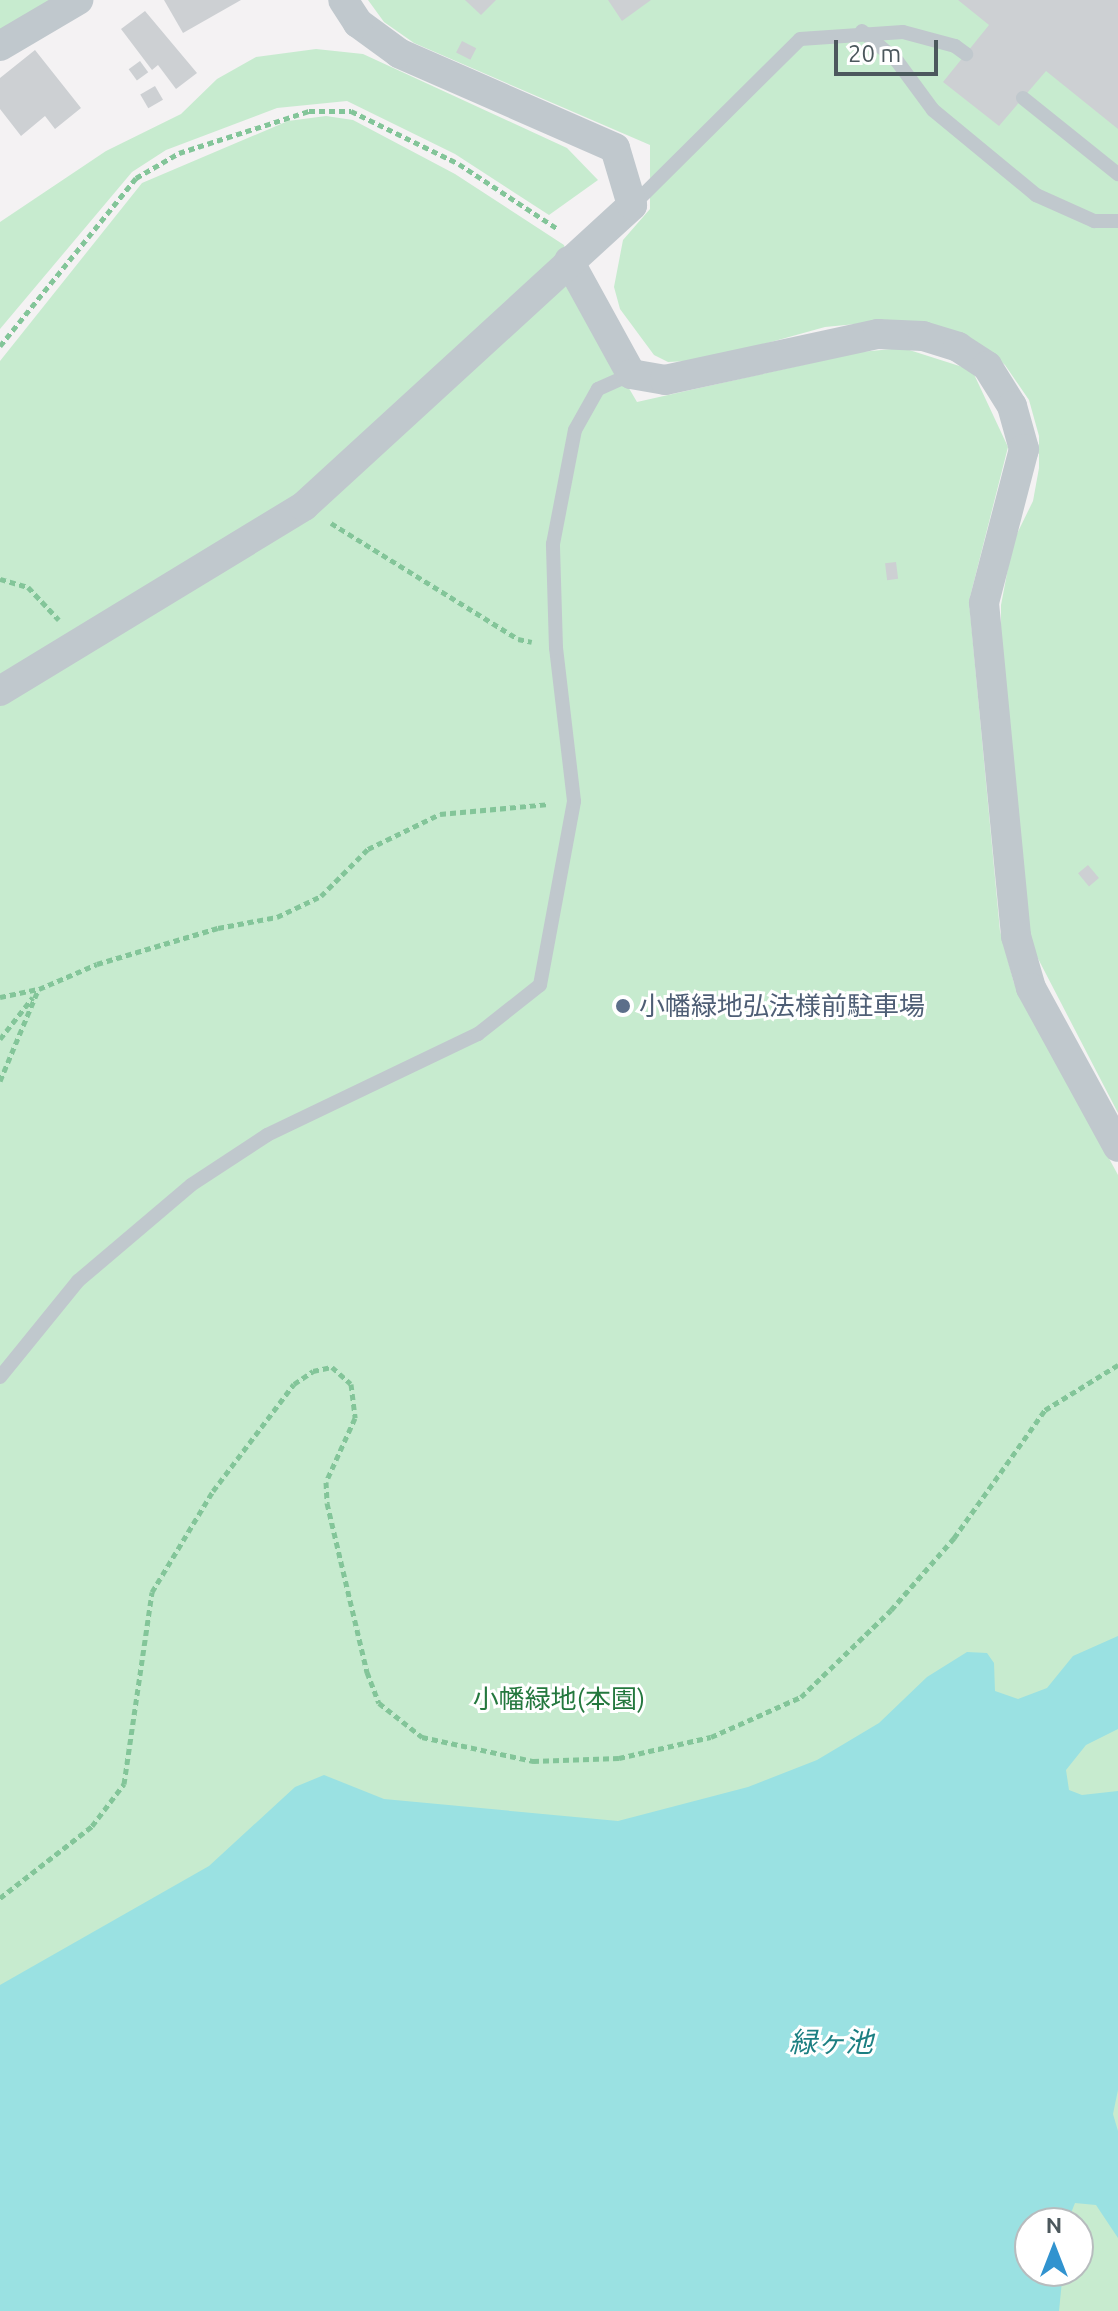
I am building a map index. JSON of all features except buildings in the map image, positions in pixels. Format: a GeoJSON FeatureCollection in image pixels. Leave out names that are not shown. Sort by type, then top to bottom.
{"type":"FeatureCollection","features":[{"type":"Feature","properties":{"kind":"street"},"geometry":{"type":"LineString","coordinates":[[0,46],[78,0]]}},
{"type":"Feature","properties":{"kind":"street"},"geometry":{"type":"LineString","coordinates":[[0,691],[79,647],[304,506],[632,205],[615,148],[399,53],[358,23],[343,0]]}},
{"type":"Feature","properties":{"kind":"street"},"geometry":{"type":"LineString","coordinates":[[578,252],[631,374],[665,380],[878,334],[923,336],[958,347],[987,366],[1012,406],[1024,449],[984,603],[1016,936],[1031,988],[1118,1147]]}},
{"type":"Feature","properties":{"kind":"lane"},"geometry":{"type":"LineString","coordinates":[[632,205],[800,39],[862,31],[903,32],[955,46],[966,54]]}},
{"type":"Feature","properties":{"kind":"lane"},"geometry":{"type":"LineString","coordinates":[[862,31],[897,61],[933,110],[1036,195],[1094,221],[1118,221]]}},
{"type":"Feature","properties":{"kind":"lane"},"geometry":{"type":"LineString","coordinates":[[1023,98],[1118,174]]}},
{"type":"Feature","properties":{"kind":"lane"},"geometry":{"type":"LineString","coordinates":[[0,1377],[78,1281],[191,1185],[267,1135],[478,1034],[540,985],[574,801],[556,648],[553,544],[575,430],[598,389],[631,374]]}},
{"type":"Feature","properties":{"kind":"path"},"geometry":{"type":"LineString","coordinates":[[0,346],[136,178],[179,153],[266,120],[309,111],[351,111],[459,164],[534,216],[578,252]]}},
{"type":"Feature","properties":{"kind":"path"},"geometry":{"type":"LineString","coordinates":[[304,506],[518,639],[556,648]]}},
{"type":"Feature","properties":{"kind":"path"},"geometry":{"type":"LineString","coordinates":[[0,579],[28,587],[45,601],[79,647]]}},
{"type":"Feature","properties":{"kind":"path"},"geometry":{"type":"LineString","coordinates":[[0,997],[39,989],[97,964],[218,928],[277,917],[321,896],[368,849],[440,814],[574,801]]}},
{"type":"Feature","properties":{"kind":"path"},"geometry":{"type":"LineString","coordinates":[[0,1039],[39,989]]}},
{"type":"Feature","properties":{"kind":"path"},"geometry":{"type":"LineString","coordinates":[[0,1081],[39,989]]}},
{"type":"Feature","properties":{"kind":"path"},"geometry":{"type":"LineString","coordinates":[[0,1898],[92,1826],[124,1784],[152,1592],[186,1528],[219,1482],[294,1384],[313,1371],[332,1367],[351,1384],[355,1418],[326,1482],[327,1503],[367,1672],[379,1703],[422,1737],[533,1761],[619,1758],[711,1737],[801,1697],[891,1610],[954,1538],[1045,1410],[1118,1365]]}},
{"type":"Feature","properties":{"kind":"green space"},"geometry":{"type":"Polygon","coordinates":[[[0,0],[55,0],[0,32],[0,0]]]}},
{"type":"Feature","properties":{"kind":"green space"},"geometry":{"type":"Polygon","coordinates":[[[368,0],[1118,0],[1118,1113],[1031,945],[1001,707],[1001,605],[1013,542],[1033,501],[1039,468],[1039,436],[1029,400],[1005,365],[984,348],[866,323],[825,327],[706,360],[668,362],[654,355],[620,309],[614,287],[623,240],[650,209],[650,145],[414,43],[384,22],[368,0]]]}},
{"type":"Feature","properties":{"kind":"green space"},"geometry":{"type":"Polygon","coordinates":[[[316,49],[363,54],[567,148],[598,180],[549,215],[455,154],[347,101],[277,108],[166,150],[132,172],[0,329],[0,222],[106,151],[181,114],[217,79],[256,57],[316,49]]]}},
{"type":"Feature","properties":{"kind":"green space","name":"小幡緑地(本園)"},"geometry":{"type":"Polygon","coordinates":[[[326,116],[353,120],[455,174],[564,245],[579,303],[637,402],[860,352],[903,348],[972,370],[1008,447],[969,601],[1000,931],[1014,983],[1118,1175],[1118,2311],[0,2311],[0,361],[142,183],[288,121],[326,116]]]}},
{"type":"Feature","properties":{"kind":"water","name":"緑ヶ池"},"geometry":{"type":"Polygon","coordinates":[[[1118,1636],[1118,1729],[1086,1745],[1066,1770],[1069,1790],[1082,1795],[1118,1791],[1118,2090],[1113,2114],[1118,2131],[1118,2238],[1096,2205],[1075,2203],[1073,2207],[1014,2207],[1014,2287],[1061,2287],[1059,2311],[0,2311],[0,1985],[209,1866],[295,1787],[324,1775],[384,1799],[618,1821],[748,1787],[817,1760],[879,1723],[927,1677],[967,1652],[987,1653],[994,1663],[995,1691],[1018,1699],[1047,1688],[1073,1656],[1118,1636]]]}},
{"type":"Feature","properties":{"kind":"place","name":"小幡緑地弘法様前駐車場"},"geometry":{"type":"Point","coordinates":[623,1006]}}]}
